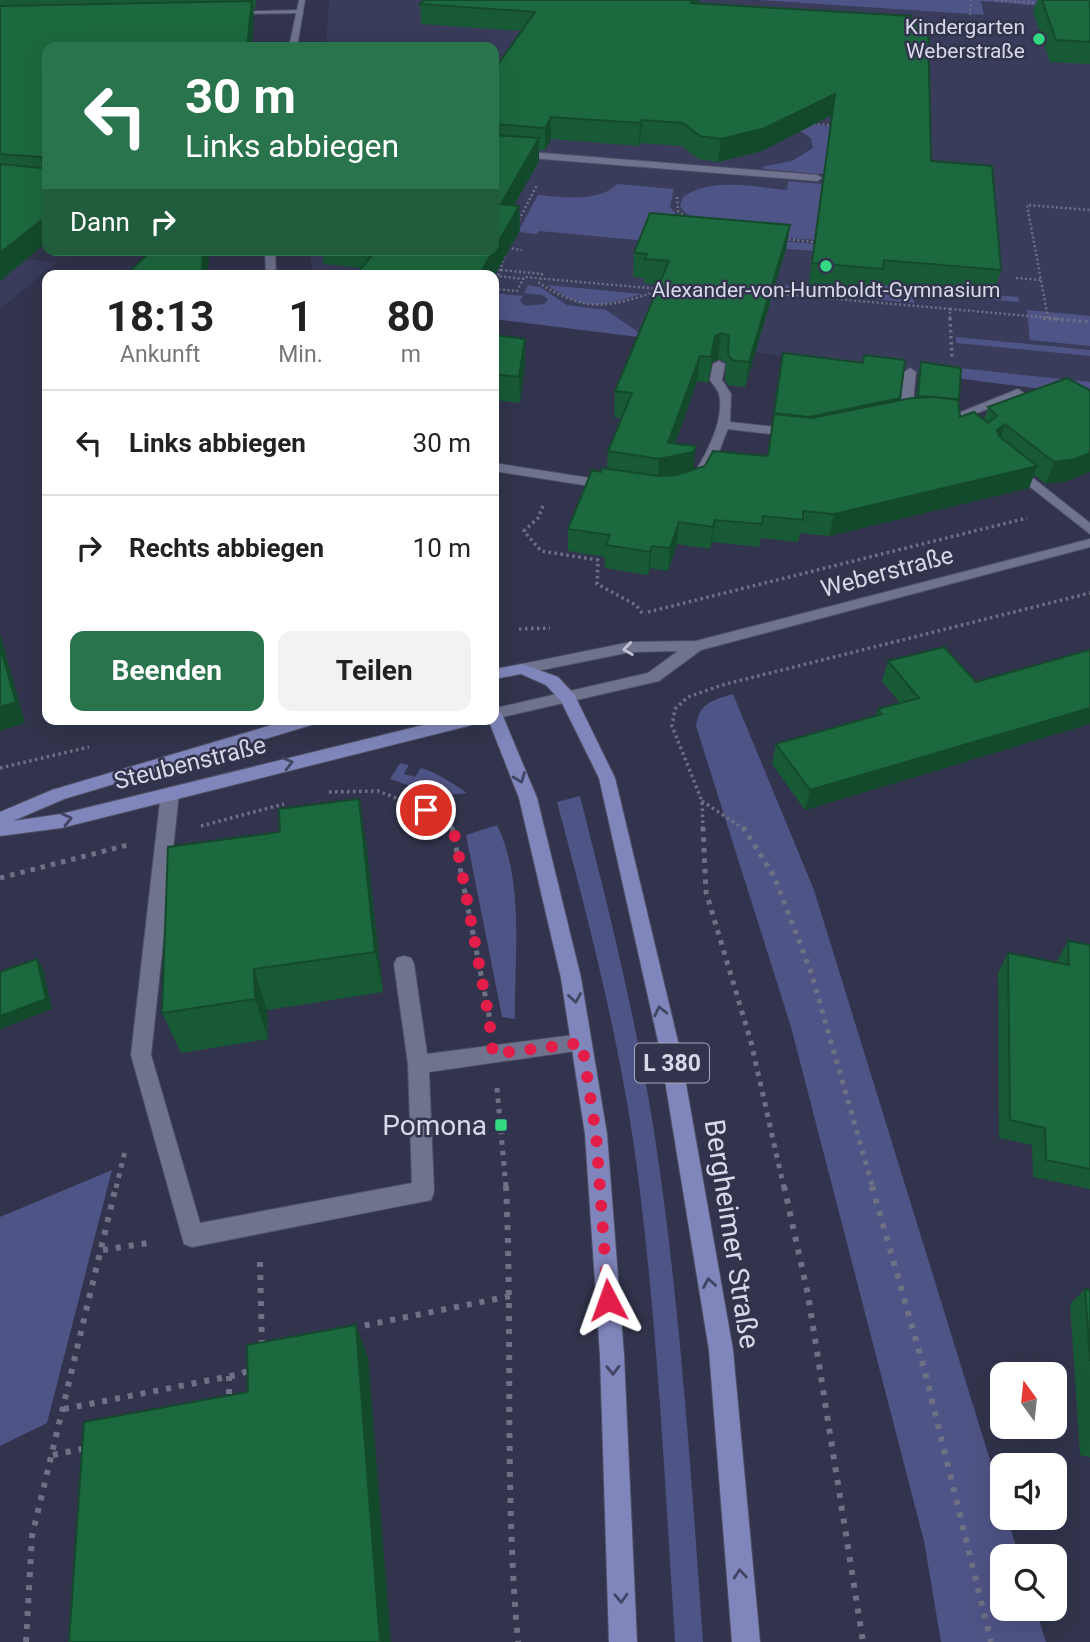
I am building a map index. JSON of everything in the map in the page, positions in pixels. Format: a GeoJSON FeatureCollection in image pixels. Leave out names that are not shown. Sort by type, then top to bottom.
{"type":"FeatureCollection","features":[{"type":"Feature","properties":{"kind":"main road"},"geometry":{"type":"LineString","coordinates":[[294,42],[302,0]]}},
{"type":"Feature","properties":{"kind":"main road"},"geometry":{"type":"LineString","coordinates":[[230,14],[299,12]]}},
{"type":"Feature","properties":{"kind":"main road"},"geometry":{"type":"LineString","coordinates":[[499,152],[817,178]]}},
{"type":"Feature","properties":{"kind":"main road"},"geometry":{"type":"LineString","coordinates":[[674,491],[697,483],[715,439],[724,425],[725,394],[716,380],[719,364]]}},
{"type":"Feature","properties":{"kind":"main road"},"geometry":{"type":"LineString","coordinates":[[905,414],[910,372]]}},
{"type":"Feature","properties":{"kind":"main road"},"geometry":{"type":"LineString","coordinates":[[956,418],[1018,393]]}},
{"type":"Feature","properties":{"kind":"main road"},"geometry":{"type":"LineString","coordinates":[[724,425],[807,434]]}},
{"type":"Feature","properties":{"kind":"main road"},"geometry":{"type":"LineString","coordinates":[[1006,460],[1090,530]]}},
{"type":"Feature","properties":{"kind":"main road"},"geometry":{"type":"LineString","coordinates":[[499,468],[619,486]]}},
{"type":"Feature","properties":{"kind":"main road","name":"Weberstraße"},"geometry":{"type":"LineString","coordinates":[[499,673],[631,647],[696,646],[1090,543]]}},
{"type":"Feature","properties":{"kind":"main road","name":"Weberstraße"},"geometry":{"type":"LineString","coordinates":[[499,712],[653,677],[696,646]]}},
{"type":"Feature","properties":{"kind":"main road","name":"Bergheimer Straße"},"geometry":{"type":"LineString","coordinates":[[522,669],[552,681],[568,698],[607,778],[670,1050],[721,1350],[746,1642]]}},
{"type":"Feature","properties":{"kind":"main road","name":"Steubenstraße"},"geometry":{"type":"LineString","coordinates":[[0,819],[58,794],[292,725]]}},
{"type":"Feature","properties":{"kind":"main road","name":"Steubenstraße"},"geometry":{"type":"LineString","coordinates":[[0,829],[61,821],[448,725]]}},
{"type":"Feature","properties":{"kind":"main road"},"geometry":{"type":"LineString","coordinates":[[499,725],[528,798],[571,978],[596,1134],[612,1355],[623,1642]]}},
{"type":"Feature","properties":{"kind":"main road"},"geometry":{"type":"LineString","coordinates":[[170,793],[141,1055],[192,1236],[423,1192],[418,1064],[404,964]]}},
{"type":"Feature","properties":{"kind":"main road"},"geometry":{"type":"LineString","coordinates":[[418,1064],[582,1043]]}},
{"type":"Feature","properties":{"kind":"path"},"geometry":{"type":"LineString","coordinates":[[970,15],[971,0]]}},
{"type":"Feature","properties":{"kind":"path"},"geometry":{"type":"LineString","coordinates":[[996,0],[1047,4],[1046,0]]}},
{"type":"Feature","properties":{"kind":"path"},"geometry":{"type":"LineString","coordinates":[[804,123],[845,126]]}},
{"type":"Feature","properties":{"kind":"path"},"geometry":{"type":"LineString","coordinates":[[512,234],[552,157]]}},
{"type":"Feature","properties":{"kind":"path"},"geometry":{"type":"LineString","coordinates":[[689,167],[676,200],[678,211],[691,222]]}},
{"type":"Feature","properties":{"kind":"path"},"geometry":{"type":"LineString","coordinates":[[1048,318],[1027,205],[1090,210]]}},
{"type":"Feature","properties":{"kind":"path"},"geometry":{"type":"LineString","coordinates":[[778,238],[814,242]]}},
{"type":"Feature","properties":{"kind":"path"},"geometry":{"type":"LineString","coordinates":[[500,272],[509,241]]}},
{"type":"Feature","properties":{"kind":"path"},"geometry":{"type":"LineString","coordinates":[[499,247],[522,250]]}},
{"type":"Feature","properties":{"kind":"path"},"geometry":{"type":"LineString","coordinates":[[500,272],[523,279],[540,278],[663,290],[606,307],[570,304],[539,283],[540,278],[541,274],[500,272]]}},
{"type":"Feature","properties":{"kind":"path"},"geometry":{"type":"LineString","coordinates":[[1016,278],[1041,280]]}},
{"type":"Feature","properties":{"kind":"path"},"geometry":{"type":"LineString","coordinates":[[499,289],[517,291],[523,279]]}},
{"type":"Feature","properties":{"kind":"path"},"geometry":{"type":"LineString","coordinates":[[760,292],[1090,322]]}},
{"type":"Feature","properties":{"kind":"path"},"geometry":{"type":"LineString","coordinates":[[950,309],[951,357]]}},
{"type":"Feature","properties":{"kind":"path"},"geometry":{"type":"LineString","coordinates":[[556,476],[538,518],[524,531],[541,551],[598,560],[597,583],[636,605],[642,613]]}},
{"type":"Feature","properties":{"kind":"path"},"geometry":{"type":"LineString","coordinates":[[669,607],[1064,509]]}},
{"type":"Feature","properties":{"kind":"path"},"geometry":{"type":"LineString","coordinates":[[863,1642],[808,1295],[751,1042],[706,892],[702,801],[672,726],[675,709],[688,697],[722,685],[1090,593]]}},
{"type":"Feature","properties":{"kind":"path"},"geometry":{"type":"LineString","coordinates":[[378,791],[450,819],[469,905],[493,1054],[504,1153],[511,1296],[510,1558],[518,1642]]}},
{"type":"Feature","properties":{"kind":"path"},"geometry":{"type":"LineString","coordinates":[[702,801],[743,827],[774,876],[811,972],[925,1372],[990,1642]]}},
{"type":"Feature","properties":{"kind":"path"},"geometry":{"type":"LineString","coordinates":[[26,1642],[33,1536],[103,1250],[135,1097],[148,1083]]}},
{"type":"Feature","properties":{"kind":"path"},"geometry":{"type":"LineString","coordinates":[[259,1223],[262,1351]]}},
{"type":"Feature","properties":{"kind":"path"},"geometry":{"type":"LineString","coordinates":[[103,1250],[192,1236]]}},
{"type":"Feature","properties":{"kind":"path"},"geometry":{"type":"LineString","coordinates":[[339,1330],[511,1296]]}},
{"type":"Feature","properties":{"kind":"path"},"geometry":{"type":"LineString","coordinates":[[64,1409],[241,1374],[262,1363]]}},
{"type":"Feature","properties":{"kind":"path"},"geometry":{"type":"LineString","coordinates":[[229,1376],[230,1410]]}},
{"type":"Feature","properties":{"kind":"path"},"geometry":{"type":"LineString","coordinates":[[53,1455],[93,1446]]}},
{"type":"Feature","properties":{"kind":"shaded area"},"geometry":{"type":"Polygon","coordinates":[[[329,0],[758,0],[983,15],[980,1],[1090,10],[1090,395],[499,320],[499,270],[312,270],[310,256],[499,256],[499,42],[326,42],[329,0]]]}},
{"type":"Feature","properties":{"kind":"shaded area"},"geometry":{"type":"Polygon","coordinates":[[[758,0],[1090,0],[1090,10],[981,1],[984,15],[758,0]]]}},
{"type":"Feature","properties":{"kind":"shaded area"},"geometry":{"type":"Polygon","coordinates":[[[788,123],[841,127],[841,172],[818,174],[763,169],[762,167],[792,161],[813,148],[811,138],[788,123]]]}},
{"type":"Feature","properties":{"kind":"shaded area"},"geometry":{"type":"Polygon","coordinates":[[[788,181],[822,184],[814,240],[722,229],[703,224],[689,216],[680,206],[683,197],[706,187],[733,185],[787,190],[788,181]]]}},
{"type":"Feature","properties":{"kind":"shaded area"},"geometry":{"type":"Polygon","coordinates":[[[617,184],[674,189],[670,207],[680,217],[696,225],[759,239],[814,244],[813,251],[649,237],[647,241],[539,231],[537,234],[518,232],[538,195],[590,196],[609,190],[617,184]]]}},
{"type":"Feature","properties":{"kind":"shaded area"},"geometry":{"type":"Polygon","coordinates":[[[0,255],[56,263],[47,270],[42,270],[42,274],[0,309],[0,255]]]}},
{"type":"Feature","properties":{"kind":"shaded area"},"geometry":{"type":"Polygon","coordinates":[[[682,276],[877,294],[879,284],[1018,297],[1019,302],[914,293],[914,303],[681,281],[682,276]]]}},
{"type":"Feature","properties":{"kind":"shaded area"},"geometry":{"type":"Polygon","coordinates":[[[528,285],[540,287],[567,305],[606,310],[647,338],[499,320],[499,294],[523,296],[520,301],[525,306],[545,304],[548,299],[542,295],[524,293],[528,285]]]}},
{"type":"Feature","properties":{"kind":"shaded area"},"geometry":{"type":"Polygon","coordinates":[[[547,285],[642,294],[614,302],[593,304],[572,300],[547,285]]]}},
{"type":"Feature","properties":{"kind":"shaded area"},"geometry":{"type":"Polygon","coordinates":[[[1027,310],[1090,316],[1090,346],[1030,340],[1027,310]]]}},
{"type":"Feature","properties":{"kind":"shaded area"},"geometry":{"type":"Polygon","coordinates":[[[956,337],[1090,350],[1090,356],[956,343],[956,337]]]}},
{"type":"Feature","properties":{"kind":"shaded area"},"geometry":{"type":"Polygon","coordinates":[[[939,366],[1090,382],[1090,395],[939,376],[939,366]]]}},
{"type":"Feature","properties":{"kind":"shaded area"},"geometry":{"type":"Polygon","coordinates":[[[733,694],[814,890],[990,1460],[990,1530],[1011,1530],[1015,1544],[990,1544],[990,1621],[1039,1621],[1046,1642],[941,1642],[924,1541],[791,1027],[696,726],[700,712],[713,701],[733,694]]]}},
{"type":"Feature","properties":{"kind":"shaded area"},"geometry":{"type":"Polygon","coordinates":[[[400,763],[409,765],[404,774],[415,777],[421,768],[439,775],[467,793],[439,796],[390,779],[400,763]]]}},
{"type":"Feature","properties":{"kind":"shaded area"},"geometry":{"type":"Polygon","coordinates":[[[580,796],[636,1035],[661,1179],[681,1352],[703,1642],[675,1642],[656,1350],[638,1176],[614,1035],[557,802],[580,796]]]}},
{"type":"Feature","properties":{"kind":"shaded area"},"geometry":{"type":"Polygon","coordinates":[[[497,825],[506,847],[515,895],[515,1019],[502,1017],[466,835],[497,825]]]}},
{"type":"Feature","properties":{"kind":"shaded area"},"geometry":{"type":"Polygon","coordinates":[[[112,1170],[47,1423],[0,1446],[0,1217],[112,1170]]]}},
{"type":"Feature","properties":{"kind":"building"},"geometry":{"type":"Polygon","coordinates":[[[424,0],[692,0],[691,3],[911,16],[911,24],[928,25],[931,161],[992,166],[1001,270],[884,260],[883,269],[812,263],[835,94],[765,128],[721,139],[700,136],[683,123],[642,120],[640,123],[551,117],[545,128],[499,124],[499,63],[535,12],[420,4],[424,0]]]}},
{"type":"Feature","properties":{"kind":"building"},"geometry":{"type":"Polygon","coordinates":[[[1042,0],[1090,0],[1090,42],[1056,40],[1042,0]]]}},
{"type":"Feature","properties":{"kind":"building"},"geometry":{"type":"Polygon","coordinates":[[[252,1],[248,42],[42,42],[42,160],[41,157],[0,154],[0,6],[252,1]]]}},
{"type":"Feature","properties":{"kind":"building"},"geometry":{"type":"Polygon","coordinates":[[[499,135],[539,138],[501,204],[519,206],[499,241],[499,135]]]}},
{"type":"Feature","properties":{"kind":"building"},"geometry":{"type":"Polygon","coordinates":[[[0,164],[41,168],[42,220],[0,253],[0,164]]]}},
{"type":"Feature","properties":{"kind":"building"},"geometry":{"type":"Polygon","coordinates":[[[650,213],[790,225],[749,362],[732,360],[728,354],[729,336],[721,333],[715,336],[711,357],[700,356],[668,443],[696,446],[693,452],[659,459],[608,451],[632,393],[615,391],[669,261],[645,259],[647,254],[634,253],[650,213]]]}},
{"type":"Feature","properties":{"kind":"building"},"geometry":{"type":"Polygon","coordinates":[[[146,256],[203,256],[202,270],[131,270],[146,256]]]}},
{"type":"Feature","properties":{"kind":"building"},"geometry":{"type":"Polygon","coordinates":[[[371,256],[490,256],[482,270],[360,270],[371,256]]]}},
{"type":"Feature","properties":{"kind":"building"},"geometry":{"type":"Polygon","coordinates":[[[499,336],[525,339],[519,377],[499,375],[499,336]]]}},
{"type":"Feature","properties":{"kind":"building"},"geometry":{"type":"Polygon","coordinates":[[[783,353],[863,363],[864,355],[905,360],[900,398],[809,417],[774,413],[783,353]]]}},
{"type":"Feature","properties":{"kind":"building"},"geometry":{"type":"Polygon","coordinates":[[[921,362],[961,368],[959,399],[918,396],[921,362]]]}},
{"type":"Feature","properties":{"kind":"building"},"geometry":{"type":"Polygon","coordinates":[[[1067,378],[1090,390],[1090,453],[1075,459],[1054,462],[1005,424],[997,430],[999,436],[1037,466],[834,514],[803,511],[803,520],[763,516],[762,524],[715,520],[713,527],[679,522],[670,548],[652,546],[650,552],[606,545],[610,535],[568,529],[592,470],[601,472],[602,468],[658,476],[676,475],[705,466],[713,451],[768,456],[774,414],[812,418],[912,398],[934,397],[958,400],[960,417],[974,412],[988,423],[997,416],[988,407],[1067,378]]]}},
{"type":"Feature","properties":{"kind":"building"},"geometry":{"type":"Polygon","coordinates":[[[0,646],[16,702],[0,707],[0,646]]]}},
{"type":"Feature","properties":{"kind":"building"},"geometry":{"type":"Polygon","coordinates":[[[944,647],[976,682],[1089,650],[1090,708],[810,790],[776,744],[882,714],[878,709],[919,698],[888,661],[944,647]]]}},
{"type":"Feature","properties":{"kind":"building"},"geometry":{"type":"Polygon","coordinates":[[[359,799],[375,952],[254,969],[255,999],[162,1013],[168,847],[280,832],[279,809],[359,799]]]}},
{"type":"Feature","properties":{"kind":"building"},"geometry":{"type":"Polygon","coordinates":[[[1068,941],[1090,945],[1090,1169],[1046,1160],[1045,1128],[1010,1120],[1008,953],[1069,965],[1068,941]]]}},
{"type":"Feature","properties":{"kind":"building"},"geometry":{"type":"Polygon","coordinates":[[[37,959],[46,999],[0,1016],[0,972],[37,959]]]}},
{"type":"Feature","properties":{"kind":"building"},"geometry":{"type":"Polygon","coordinates":[[[1085,1289],[1090,1290],[1090,1361],[1085,1289]]]}},
{"type":"Feature","properties":{"kind":"building"},"geometry":{"type":"Polygon","coordinates":[[[356,1325],[380,1642],[69,1642],[84,1422],[248,1392],[247,1345],[356,1325]]]}},
{"type":"Feature","properties":{"kind":"place","name":"Kindergarten Weberstraße"},"geometry":{"type":"Point","coordinates":[1039,39]}},
{"type":"Feature","properties":{"kind":"place","name":"Alexander-von-Humboldt-Gymnasium"},"geometry":{"type":"Point","coordinates":[826,266]}},
{"type":"Feature","properties":{"kind":"place","name":"Pomona"},"geometry":{"type":"Point","coordinates":[501,1125]}},
{"type":"Feature","properties":{"kind":"route"},"geometry":{"type":"LineString","coordinates":[[426,810],[450,819],[469,905],[493,1054],[582,1043],[596,1134],[608,1300]]}}]}
